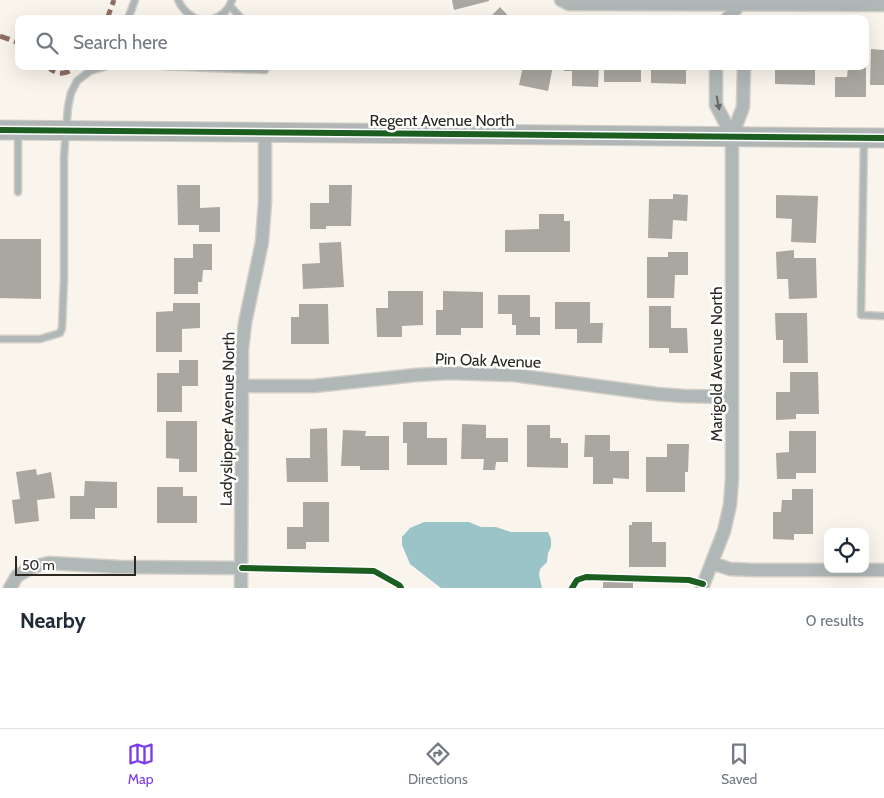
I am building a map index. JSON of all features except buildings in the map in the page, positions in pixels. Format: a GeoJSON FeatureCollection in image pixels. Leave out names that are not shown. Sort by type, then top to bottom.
{"type":"FeatureCollection","features":[{"type":"Feature","properties":{"kind":"street"},"geometry":{"type":"LineString","coordinates":[[561,0],[569,4],[740,2],[884,5]]}},
{"type":"Feature","properties":{"kind":"street"},"geometry":{"type":"LineString","coordinates":[[730,15],[740,2]]}},
{"type":"Feature","properties":{"kind":"street"},"geometry":{"type":"LineString","coordinates":[[740,2],[742,15]]}},
{"type":"Feature","properties":{"kind":"street"},"geometry":{"type":"LineString","coordinates":[[716,70],[716,105],[732,136]]}},
{"type":"Feature","properties":{"kind":"street"},"geometry":{"type":"LineString","coordinates":[[732,136],[743,107],[744,70]]}},
{"type":"Feature","properties":{"kind":"street","name":"Regent Avenue North"},"geometry":{"type":"LineString","coordinates":[[9,130],[884,138]]}},
{"type":"Feature","properties":{"kind":"street","name":"Ladyslipper Avenue North"},"geometry":{"type":"LineString","coordinates":[[241,588],[242,349],[245,322],[262,242],[265,202],[265,132]]}},
{"type":"Feature","properties":{"kind":"street","name":"Marigold Avenue North"},"geometry":{"type":"LineString","coordinates":[[702,588],[724,532],[730,505],[732,479],[732,136]]}},
{"type":"Feature","properties":{"kind":"street","name":"Pin Oak Avenue"},"geometry":{"type":"LineString","coordinates":[[242,386],[314,386],[450,373],[514,375],[657,394],[732,397]]}},
{"type":"Feature","properties":{"kind":"street"},"geometry":{"type":"LineString","coordinates":[[10,588],[17,576],[32,568],[49,563],[119,568],[242,568]]}},
{"type":"Feature","properties":{"kind":"street"},"geometry":{"type":"LineString","coordinates":[[712,563],[730,569],[753,570],[884,570]]}},
{"type":"Feature","properties":{"kind":"lane"},"geometry":{"type":"LineString","coordinates":[[129,15],[135,0]]}},
{"type":"Feature","properties":{"kind":"lane"},"geometry":{"type":"LineString","coordinates":[[178,0],[189,15]]}},
{"type":"Feature","properties":{"kind":"lane"},"geometry":{"type":"LineString","coordinates":[[221,15],[231,3],[239,15]]}},
{"type":"Feature","properties":{"kind":"lane"},"geometry":{"type":"LineString","coordinates":[[0,339],[40,339],[60,333],[62,328],[64,164],[68,107],[71,93],[77,81],[93,70]]}},
{"type":"Feature","properties":{"kind":"lane"},"geometry":{"type":"LineString","coordinates":[[9,130],[18,192]]}},
{"type":"Feature","properties":{"kind":"lane"},"geometry":{"type":"LineString","coordinates":[[864,137],[861,315],[884,316]]}},
{"type":"Feature","properties":{"kind":"water"},"geometry":{"type":"Polygon","coordinates":[[[424,522],[469,522],[481,527],[496,527],[511,532],[548,532],[551,539],[551,547],[547,562],[540,569],[539,575],[542,588],[441,588],[410,564],[402,545],[402,537],[410,528],[424,522]]]}},
{"type":"Feature","properties":{"kind":"marked path"},"geometry":{"type":"LineString","coordinates":[[108,15],[114,0]]}},
{"type":"Feature","properties":{"kind":"marked path"},"geometry":{"type":"LineString","coordinates":[[0,36],[15,42]]}},
{"type":"Feature","properties":{"kind":"marked path"},"geometry":{"type":"LineString","coordinates":[[52,70],[58,73],[65,73],[71,70]]}},
{"type":"Feature","properties":{"kind":"cycle path"},"geometry":{"type":"LineString","coordinates":[[0,130],[884,138]]}},
{"type":"Feature","properties":{"kind":"cycle path"},"geometry":{"type":"LineString","coordinates":[[242,568],[374,571],[401,588]]}},
{"type":"Feature","properties":{"kind":"cycle path"},"geometry":{"type":"LineString","coordinates":[[572,588],[577,580],[586,577],[689,580],[703,584]]}}]}
